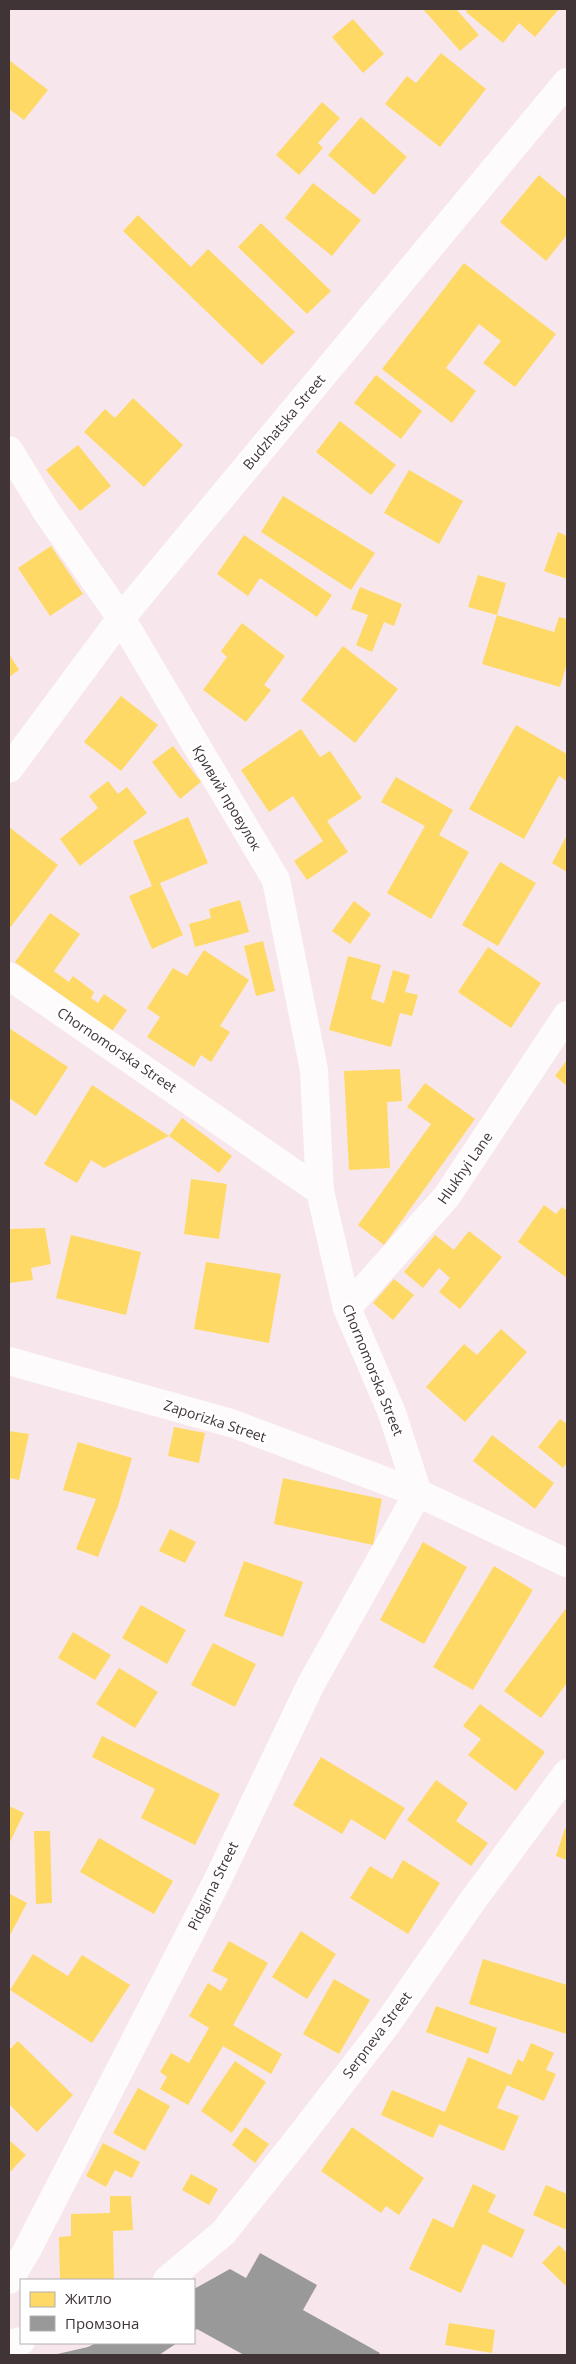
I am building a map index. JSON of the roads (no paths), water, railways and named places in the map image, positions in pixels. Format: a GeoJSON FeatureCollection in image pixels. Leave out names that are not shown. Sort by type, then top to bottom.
{"type":"FeatureCollection","features":[{"type":"Feature","properties":{"kind":"street","name":"Budzhatska Street"},"geometry":{"type":"LineString","coordinates":[[9,770],[121,618],[567,82]]}},
{"type":"Feature","properties":{"kind":"street","name":"Кривий провулок"},"geometry":{"type":"LineString","coordinates":[[9,450],[46,511],[121,618],[276,880],[314,1070],[320,1191]]}},
{"type":"Feature","properties":{"kind":"street","name":"Chornomorska Street"},"geometry":{"type":"LineString","coordinates":[[9,976],[320,1191],[347,1308],[392,1412],[418,1493]]}},
{"type":"Feature","properties":{"kind":"street","name":"Hlukhyi Lane"},"geometry":{"type":"LineString","coordinates":[[347,1308],[447,1196],[567,1015]]}},
{"type":"Feature","properties":{"kind":"street","name":"Zaporizka Street"},"geometry":{"type":"LineString","coordinates":[[9,1361],[231,1423],[418,1493]]}},
{"type":"Feature","properties":{"kind":"street"},"geometry":{"type":"LineString","coordinates":[[418,1493],[567,1563]]}},
{"type":"Feature","properties":{"kind":"street","name":"Pidgirna Street"},"geometry":{"type":"LineString","coordinates":[[9,2280],[26,2252],[217,1881],[311,1684],[418,1493]]}},
{"type":"Feature","properties":{"kind":"street","name":"Serpneva Street"},"geometry":{"type":"LineString","coordinates":[[168,2279],[223,2233],[298,2139],[387,2024],[471,1903],[567,1773]]}}]}
